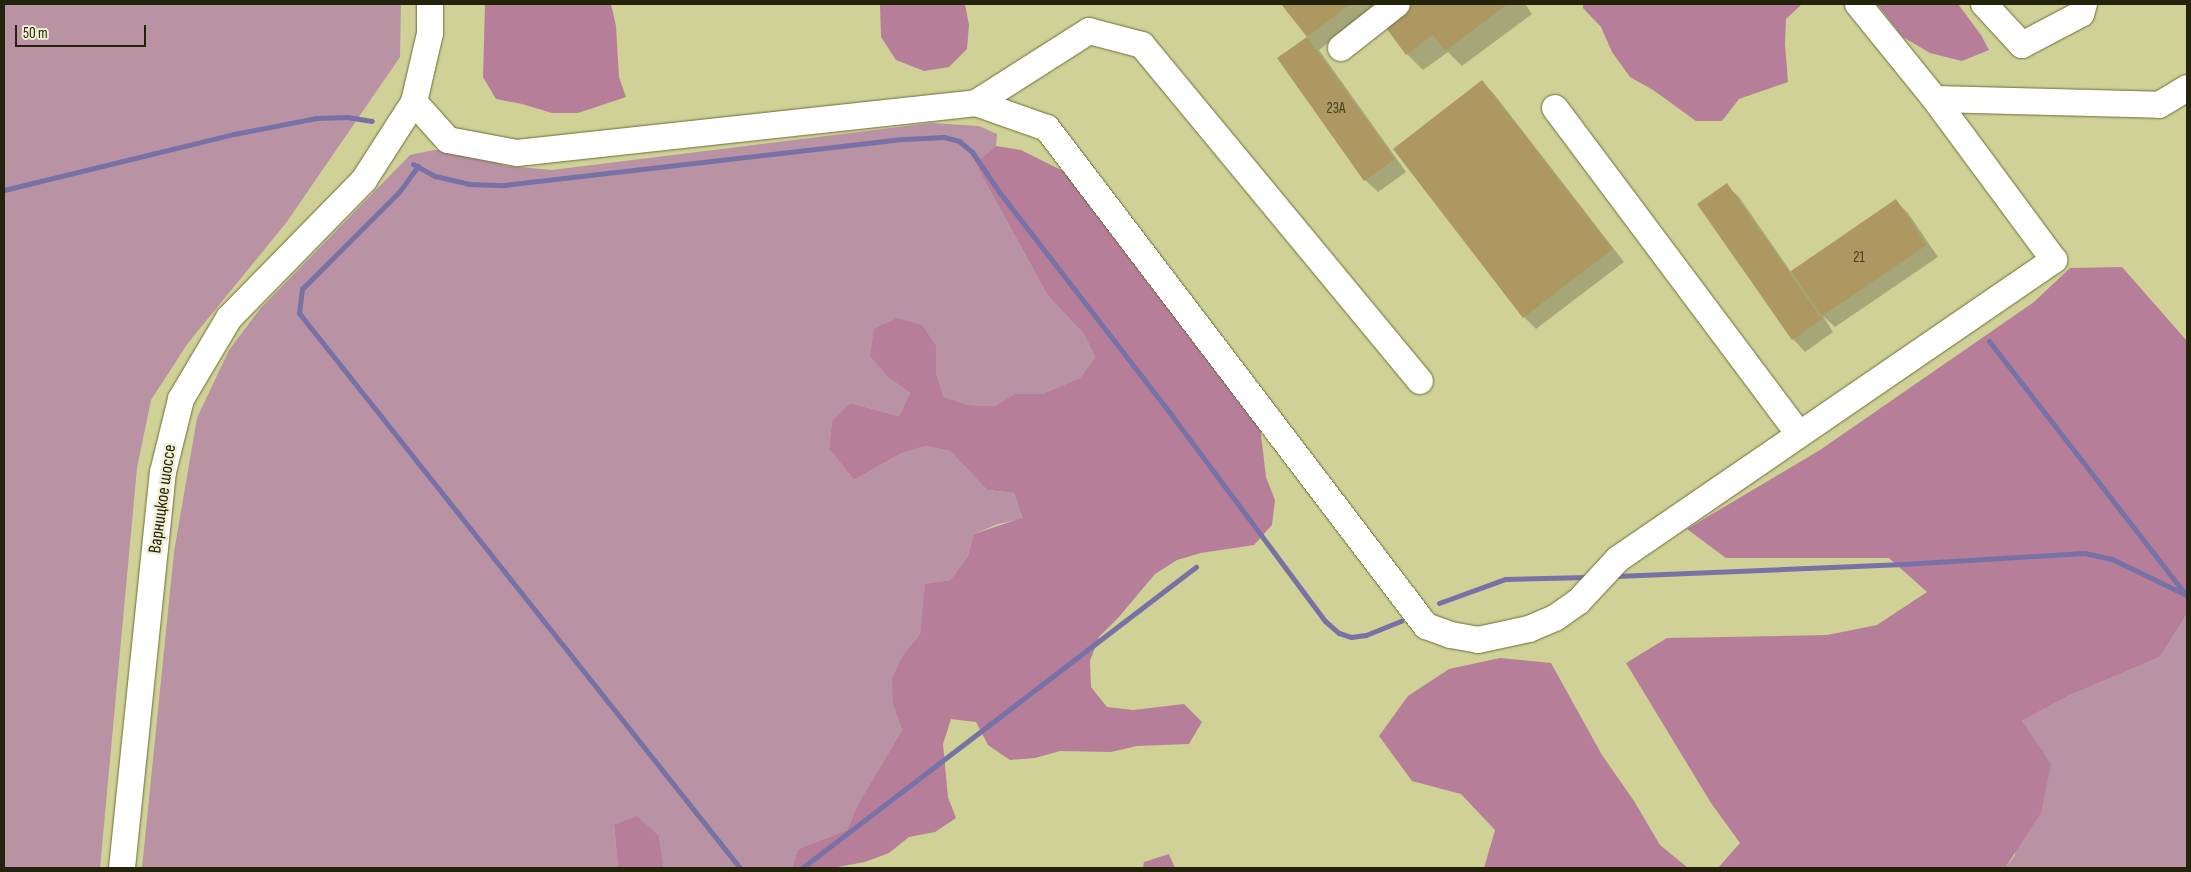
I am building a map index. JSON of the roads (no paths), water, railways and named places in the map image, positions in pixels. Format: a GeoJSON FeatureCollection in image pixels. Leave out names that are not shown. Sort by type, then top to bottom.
{"type":"FeatureCollection","features":[{"type":"Feature","properties":{"kind":"street","name":"Варницкое шоссе"},"geometry":{"type":"LineString","coordinates":[[122,868],[163,472],[181,399],[229,318],[364,180],[414,102],[430,33],[430,4]]}},
{"type":"Feature","properties":{"kind":"street"},"geometry":{"type":"LineString","coordinates":[[1341,48],[1397,4]]}},
{"type":"Feature","properties":{"kind":"street"},"geometry":{"type":"LineString","coordinates":[[414,102],[448,140],[518,153],[976,103],[1047,128],[1426,626],[1451,635],[1478,640],[1529,629],[1554,618],[1578,602],[1618,559],[2054,260],[1935,99],[1858,4]]}},
{"type":"Feature","properties":{"kind":"street"},"geometry":{"type":"LineString","coordinates":[[1984,4],[2022,45],[2081,14],[2084,4]]}},
{"type":"Feature","properties":{"kind":"street"},"geometry":{"type":"LineString","coordinates":[[976,103],[1089,31],[1142,45],[1420,381]]}},
{"type":"Feature","properties":{"kind":"street"},"geometry":{"type":"LineString","coordinates":[[1935,99],[2160,105],[2187,88]]}},
{"type":"Feature","properties":{"kind":"street"},"geometry":{"type":"LineString","coordinates":[[1556,108],[1800,434]]}},
{"type":"Feature","properties":{"kind":"waterway"},"geometry":{"type":"LineString","coordinates":[[4,190],[234,134],[316,118],[347,117],[372,121]]}},
{"type":"Feature","properties":{"kind":"waterway"},"geometry":{"type":"LineString","coordinates":[[413,164],[435,176],[469,184],[504,185],[904,139],[944,137],[959,141],[972,152],[1000,193],[1170,413],[1325,621],[1339,633],[1351,637],[1366,635],[1401,621]]}},
{"type":"Feature","properties":{"kind":"waterway"},"geometry":{"type":"LineString","coordinates":[[418,166],[399,192],[302,289],[299,313],[740,868]]}},
{"type":"Feature","properties":{"kind":"waterway"},"geometry":{"type":"LineString","coordinates":[[1989,341],[2184,592]]}},
{"type":"Feature","properties":{"kind":"waterway"},"geometry":{"type":"LineString","coordinates":[[1616,576],[1903,564],[2085,553],[2112,559],[2186,595]]}},
{"type":"Feature","properties":{"kind":"waterway"},"geometry":{"type":"LineString","coordinates":[[802,868],[1196,567]]}},
{"type":"Feature","properties":{"kind":"waterway"},"geometry":{"type":"LineString","coordinates":[[1439,603],[1505,579],[1587,577]]}}]}
